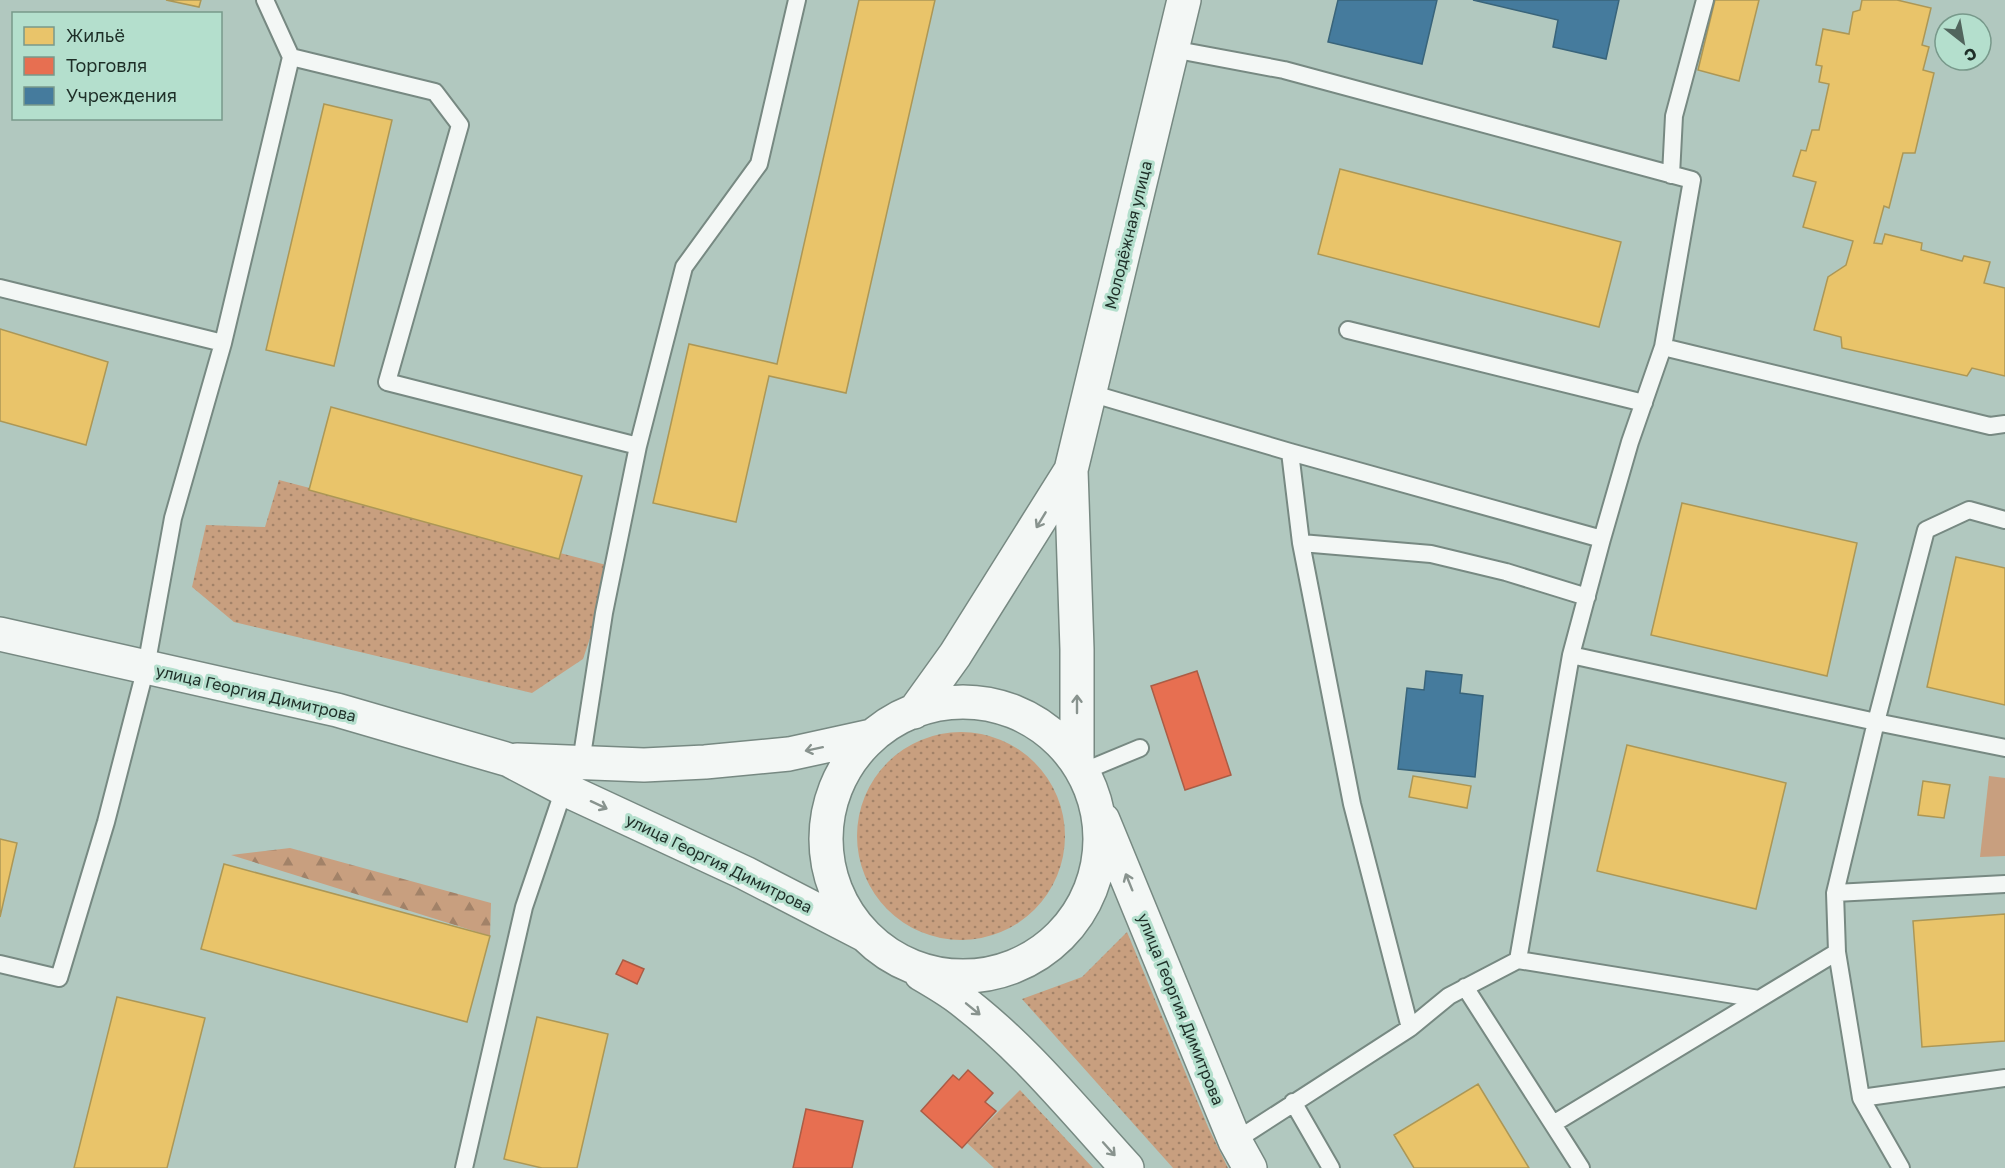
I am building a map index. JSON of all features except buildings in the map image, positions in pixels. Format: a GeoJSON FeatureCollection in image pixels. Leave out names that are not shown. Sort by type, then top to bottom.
{"type":"FeatureCollection","features":[{"type":"Feature","properties":{"kind":"main road","name":"Молодёжная улица"},"geometry":{"type":"LineString","coordinates":[[1080,767],[1071,470],[1184,0]]}},
{"type":"Feature","properties":{"kind":"main road","name":"Молодёжная улица"},"geometry":{"type":"LineString","coordinates":[[914,712],[961,646],[1071,470]]}},
{"type":"Feature","properties":{"kind":"main road","name":"улица Георгия Димитрова"},"geometry":{"type":"LineString","coordinates":[[0,634],[337,710],[509,760],[572,775],[745,873],[865,935]]}},
{"type":"Feature","properties":{"kind":"main road"},"geometry":{"type":"LineString","coordinates":[[1080,767],[1040,724],[1004,709],[961,702],[940,704],[914,712],[871,736],[849,761],[829,805],[826,833],[828,874],[848,913],[865,935],[907,966],[955,995],[988,1022],[1043,1076],[1126,1168]]}},
{"type":"Feature","properties":{"kind":"main road","name":"улица Георгия Димитрова"},"geometry":{"type":"LineString","coordinates":[[572,775],[644,765],[789,754],[871,736]]}},
{"type":"Feature","properties":{"kind":"main road","name":"улица Георгия Димитрова"},"geometry":{"type":"LineString","coordinates":[[1080,767],[1093,790],[1101,815],[1243,1155]]}},
{"type":"Feature","properties":{"kind":"main road"},"geometry":{"type":"LineString","coordinates":[[907,966],[948,975],[977,975],[1015,966],[1041,950],[1055,939],[1072,918],[1094,879],[1101,815]]}},
{"type":"Feature","properties":{"kind":"lane"},"geometry":{"type":"LineString","coordinates":[[0,964],[59,978],[106,822],[146,667],[173,518],[223,343],[291,57],[265,0]]}},
{"type":"Feature","properties":{"kind":"lane"},"geometry":{"type":"LineString","coordinates":[[464,1168],[524,907],[572,775],[638,446],[684,267],[759,164],[797,0]]}},
{"type":"Feature","properties":{"kind":"lane"},"geometry":{"type":"LineString","coordinates":[[1671,175],[1674,116],[1705,0]]}},
{"type":"Feature","properties":{"kind":"lane"},"geometry":{"type":"LineString","coordinates":[[1173,49],[1284,70],[1692,180],[1663,347],[1630,442],[1572,656],[1518,960]]}},
{"type":"Feature","properties":{"kind":"lane"},"geometry":{"type":"LineString","coordinates":[[291,57],[435,92],[459,125],[387,382],[638,446]]}},
{"type":"Feature","properties":{"kind":"lane"},"geometry":{"type":"LineString","coordinates":[[0,288],[223,343]]}},
{"type":"Feature","properties":{"kind":"lane"},"geometry":{"type":"LineString","coordinates":[[1348,330],[1644,403]]}},
{"type":"Feature","properties":{"kind":"lane"},"geometry":{"type":"LineString","coordinates":[[1663,347],[1990,426],[2005,424]]}},
{"type":"Feature","properties":{"kind":"lane"},"geometry":{"type":"LineString","coordinates":[[1090,393],[1290,452],[1602,539]]}},
{"type":"Feature","properties":{"kind":"lane"},"geometry":{"type":"LineString","coordinates":[[1290,452],[1301,543],[1352,804],[1410,1028]]}},
{"type":"Feature","properties":{"kind":"lane"},"geometry":{"type":"LineString","coordinates":[[1901,1168],[1861,1098],[1837,952],[1835,893],[1876,722],[1926,530],[1969,510],[2005,520]]}},
{"type":"Feature","properties":{"kind":"lane"},"geometry":{"type":"LineString","coordinates":[[1301,543],[1431,554],[1506,572],[1587,597]]}},
{"type":"Feature","properties":{"kind":"lane"},"geometry":{"type":"LineString","coordinates":[[1572,656],[2005,748]]}},
{"type":"Feature","properties":{"kind":"lane"},"geometry":{"type":"LineString","coordinates":[[1080,767],[1140,748]]}},
{"type":"Feature","properties":{"kind":"lane"},"geometry":{"type":"LineString","coordinates":[[1835,893],[2005,884]]}},
{"type":"Feature","properties":{"kind":"lane"},"geometry":{"type":"LineString","coordinates":[[1553,1124],[1837,952]]}},
{"type":"Feature","properties":{"kind":"lane"},"geometry":{"type":"LineString","coordinates":[[1243,1155],[1293,1102],[1410,1028],[1449,996],[1518,960],[1760,999]]}},
{"type":"Feature","properties":{"kind":"lane"},"geometry":{"type":"LineString","coordinates":[[1466,987],[1581,1168]]}},
{"type":"Feature","properties":{"kind":"lane"},"geometry":{"type":"LineString","coordinates":[[1861,1098],[2005,1078]]}},
{"type":"Feature","properties":{"kind":"lane"},"geometry":{"type":"LineString","coordinates":[[1293,1102],[1331,1168]]}},
{"type":"Feature","properties":{"kind":"green space"},"geometry":{"type":"Polygon","coordinates":[[[279,480],[614,567],[583,659],[532,693],[234,622],[192,587],[206,525],[265,527],[279,480]]]}},
{"type":"Feature","properties":{"kind":"green space"},"geometry":{"type":"Polygon","coordinates":[[[951,732],[971,732],[991,736],[1010,744],[1035,762],[1048,778],[1057,796],[1065,826],[1061,866],[1057,876],[1048,894],[1035,910],[1019,923],[991,936],[971,940],[951,940],[931,936],[912,928],[887,910],[874,894],[861,866],[857,846],[857,826],[861,806],[869,787],[887,762],[903,749],[931,736],[951,732]]]}},
{"type":"Feature","properties":{"kind":"green space"},"geometry":{"type":"Polygon","coordinates":[[[1989,776],[2005,778],[2005,856],[1980,857],[1989,776]]]}},
{"type":"Feature","properties":{"kind":"green space"},"geometry":{"type":"Polygon","coordinates":[[[290,848],[491,903],[490,936],[231,855],[290,848]]]}},
{"type":"Feature","properties":{"kind":"green space"},"geometry":{"type":"Polygon","coordinates":[[[1127,932],[1208,1127],[1228,1168],[1173,1168],[1022,999],[1082,977],[1127,932]]]}},
{"type":"Feature","properties":{"kind":"green space"},"geometry":{"type":"Polygon","coordinates":[[[1020,1090],[1093,1168],[994,1168],[967,1143],[1020,1090]]]}}]}
